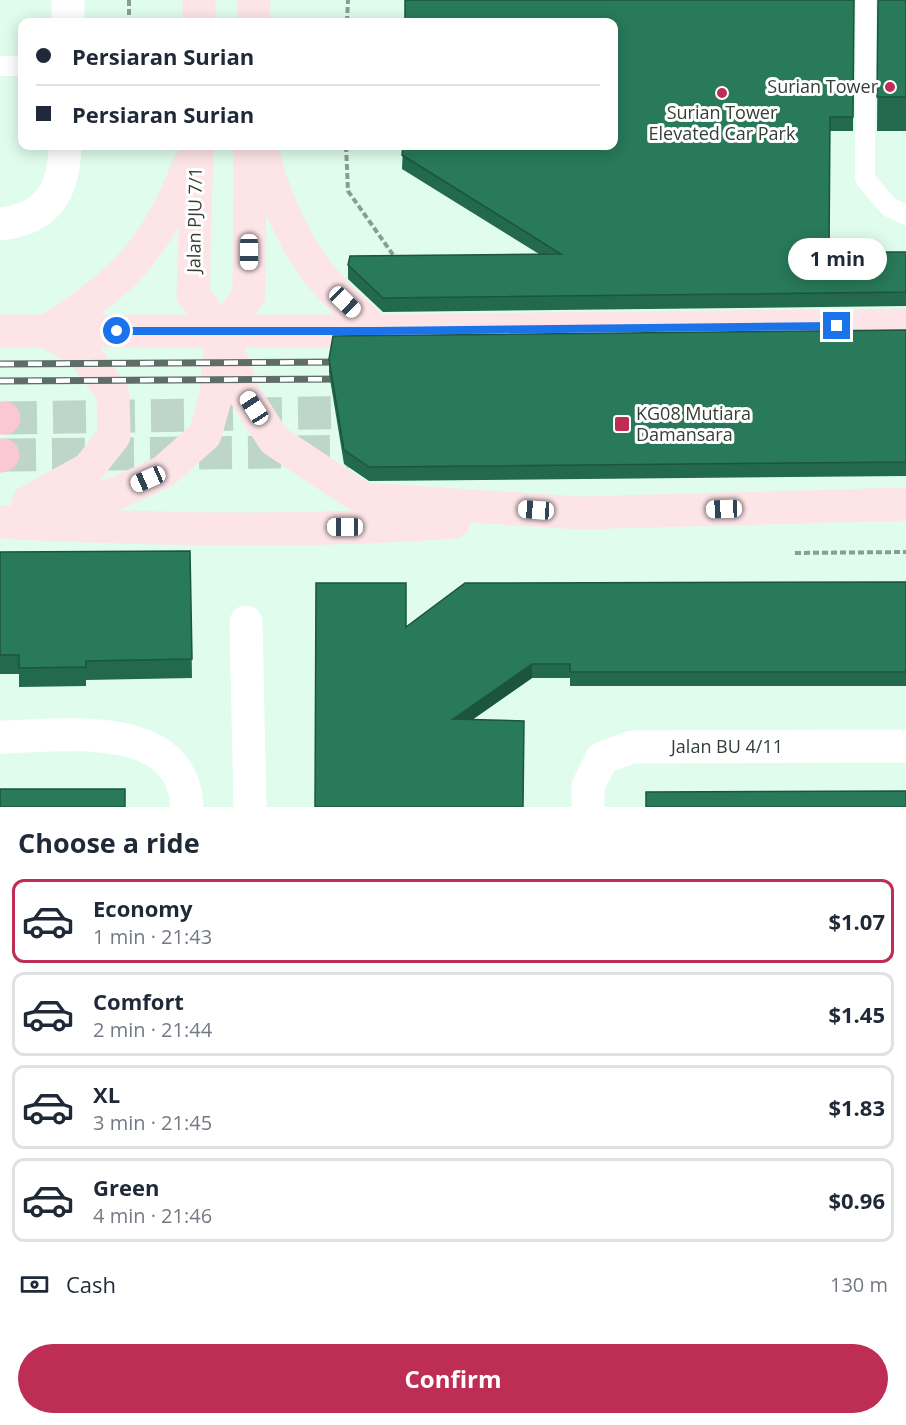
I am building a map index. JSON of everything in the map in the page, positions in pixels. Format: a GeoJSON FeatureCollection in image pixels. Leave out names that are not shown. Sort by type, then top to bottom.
{"type":"FeatureCollection","features":[{"type":"Feature","properties":{"kind":"street"},"geometry":{"type":"LineString","coordinates":[[68,0],[68,18]]}},
{"type":"Feature","properties":{"kind":"street"},"geometry":{"type":"LineString","coordinates":[[199,0],[199,18]]}},
{"type":"Feature","properties":{"kind":"street"},"geometry":{"type":"LineString","coordinates":[[253,18],[254,0]]}},
{"type":"Feature","properties":{"kind":"street"},"geometry":{"type":"LineString","coordinates":[[0,224],[13,222],[44,210],[59,188],[65,162],[65,150]]}},
{"type":"Feature","properties":{"kind":"street"},"geometry":{"type":"LineString","coordinates":[[46,331],[88,306],[125,274],[152,240],[174,202],[194,150]]}},
{"type":"Feature","properties":{"kind":"street","name":"Jalan PJU 7/1"},"geometry":{"type":"LineString","coordinates":[[195,150],[194,295],[222,332]]}},
{"type":"Feature","properties":{"kind":"street"},"geometry":{"type":"LineString","coordinates":[[0,520],[117,493],[163,472],[204,435],[216,396],[222,332],[249,295],[250,150]]}},
{"type":"Feature","properties":{"kind":"street"},"geometry":{"type":"LineString","coordinates":[[262,150],[273,188],[305,254],[331,288],[375,331]]}},
{"type":"Feature","properties":{"kind":"street"},"geometry":{"type":"LineString","coordinates":[[0,332],[375,331],[906,325]]}},
{"type":"Feature","properties":{"kind":"street"},"geometry":{"type":"LineString","coordinates":[[0,520],[88,469],[114,436],[113,394],[83,351],[46,331]]}},
{"type":"Feature","properties":{"kind":"street"},"geometry":{"type":"LineString","coordinates":[[222,332],[243,392],[274,440],[363,499],[579,513]]}},
{"type":"Feature","properties":{"kind":"street"},"geometry":{"type":"LineString","coordinates":[[0,520],[120,528],[391,526],[579,513],[906,504]]}},
{"type":"Feature","properties":{"kind":"street"},"geometry":{"type":"LineString","coordinates":[[246,622],[250,807]]}},
{"type":"Feature","properties":{"kind":"street"},"geometry":{"type":"LineString","coordinates":[[0,737],[119,737],[146,746],[177,768],[185,782],[187,807]]}},
{"type":"Feature","properties":{"kind":"street","name":"Jalan BU 4/11"},"geometry":{"type":"LineString","coordinates":[[588,807],[588,786],[602,758],[632,747],[906,746]]}},
{"type":"Feature","properties":{"kind":"lane"},"geometry":{"type":"LineString","coordinates":[[866,0],[865,179],[889,207],[906,215]]}},
{"type":"Feature","properties":{"kind":"lane"},"geometry":{"type":"LineString","coordinates":[[0,66],[18,66]]}},
{"type":"Feature","properties":{"kind":"path"},"geometry":{"type":"LineString","coordinates":[[129,0],[129,18]]}},
{"type":"Feature","properties":{"kind":"path"},"geometry":{"type":"LineString","coordinates":[[347,18],[348,0]]}},
{"type":"Feature","properties":{"kind":"path"},"geometry":{"type":"LineString","coordinates":[[346,150],[348,191],[403,269]]}},
{"type":"Feature","properties":{"kind":"path"},"geometry":{"type":"LineString","coordinates":[[795,553],[906,552]]}},
{"type":"Feature","properties":{"kind":"building","name":"Surian Tower Elevated Car Park"},"geometry":{"type":"Polygon","coordinates":[[[405,0],[854,0],[853,117],[830,117],[829,252],[906,252],[906,292],[383,298],[348,265],[350,256],[561,254],[402,155],[403,150],[618,150],[618,18],[405,18],[405,0]]]}},
{"type":"Feature","properties":{"kind":"building","name":"Surian Tower"},"geometry":{"type":"Polygon","coordinates":[[[878,0],[906,0],[906,97],[877,97],[878,0]]]}},
{"type":"Feature","properties":{"kind":"building","name":"KG08 Mutiara Damansara"},"geometry":{"type":"Polygon","coordinates":[[[906,330],[906,462],[369,467],[344,450],[329,359],[333,336],[906,330]]]}},
{"type":"Feature","properties":{"kind":"building"},"geometry":{"type":"Polygon","coordinates":[[[190,551],[192,659],[86,661],[86,667],[19,668],[19,655],[0,655],[0,552],[190,551]]]}},
{"type":"Feature","properties":{"kind":"building"},"geometry":{"type":"Polygon","coordinates":[[[906,582],[906,672],[570,672],[570,664],[532,664],[453,719],[524,721],[523,807],[315,807],[316,583],[406,583],[406,627],[465,583],[906,582]]]}},
{"type":"Feature","properties":{"kind":"building"},"geometry":{"type":"Polygon","coordinates":[[[0,789],[125,789],[125,807],[0,807],[0,789]]]}},
{"type":"Feature","properties":{"kind":"building"},"geometry":{"type":"Polygon","coordinates":[[[906,791],[906,807],[646,807],[646,792],[906,791]]]}},
{"type":"Feature","properties":{"kind":"tunnel"},"geometry":{"type":"LineString","coordinates":[[4,418],[380,412]]}},
{"type":"Feature","properties":{"kind":"tunnel"},"geometry":{"type":"LineString","coordinates":[[3,455],[385,451]]}},
{"type":"Feature","properties":{"kind":"railway"},"geometry":{"type":"LineString","coordinates":[[0,364],[345,362]]}},
{"type":"Feature","properties":{"kind":"railway"},"geometry":{"type":"LineString","coordinates":[[0,381],[345,379]]}},
{"type":"Feature","properties":{"kind":"place","name":"Surian Tower"},"geometry":{"type":"Point","coordinates":[890,87]}},
{"type":"Feature","properties":{"kind":"place","name":"Surian Tower Elevated Car Park"},"geometry":{"type":"Point","coordinates":[722,93]}},
{"type":"Feature","properties":{"kind":"place","name":"KG08 Mutiara Damansara"},"geometry":{"type":"Point","coordinates":[622,424]}},
{"type":"Feature","properties":{"kind":"route"},"geometry":{"type":"LineString","coordinates":[[117,331],[837,326]]}}]}
